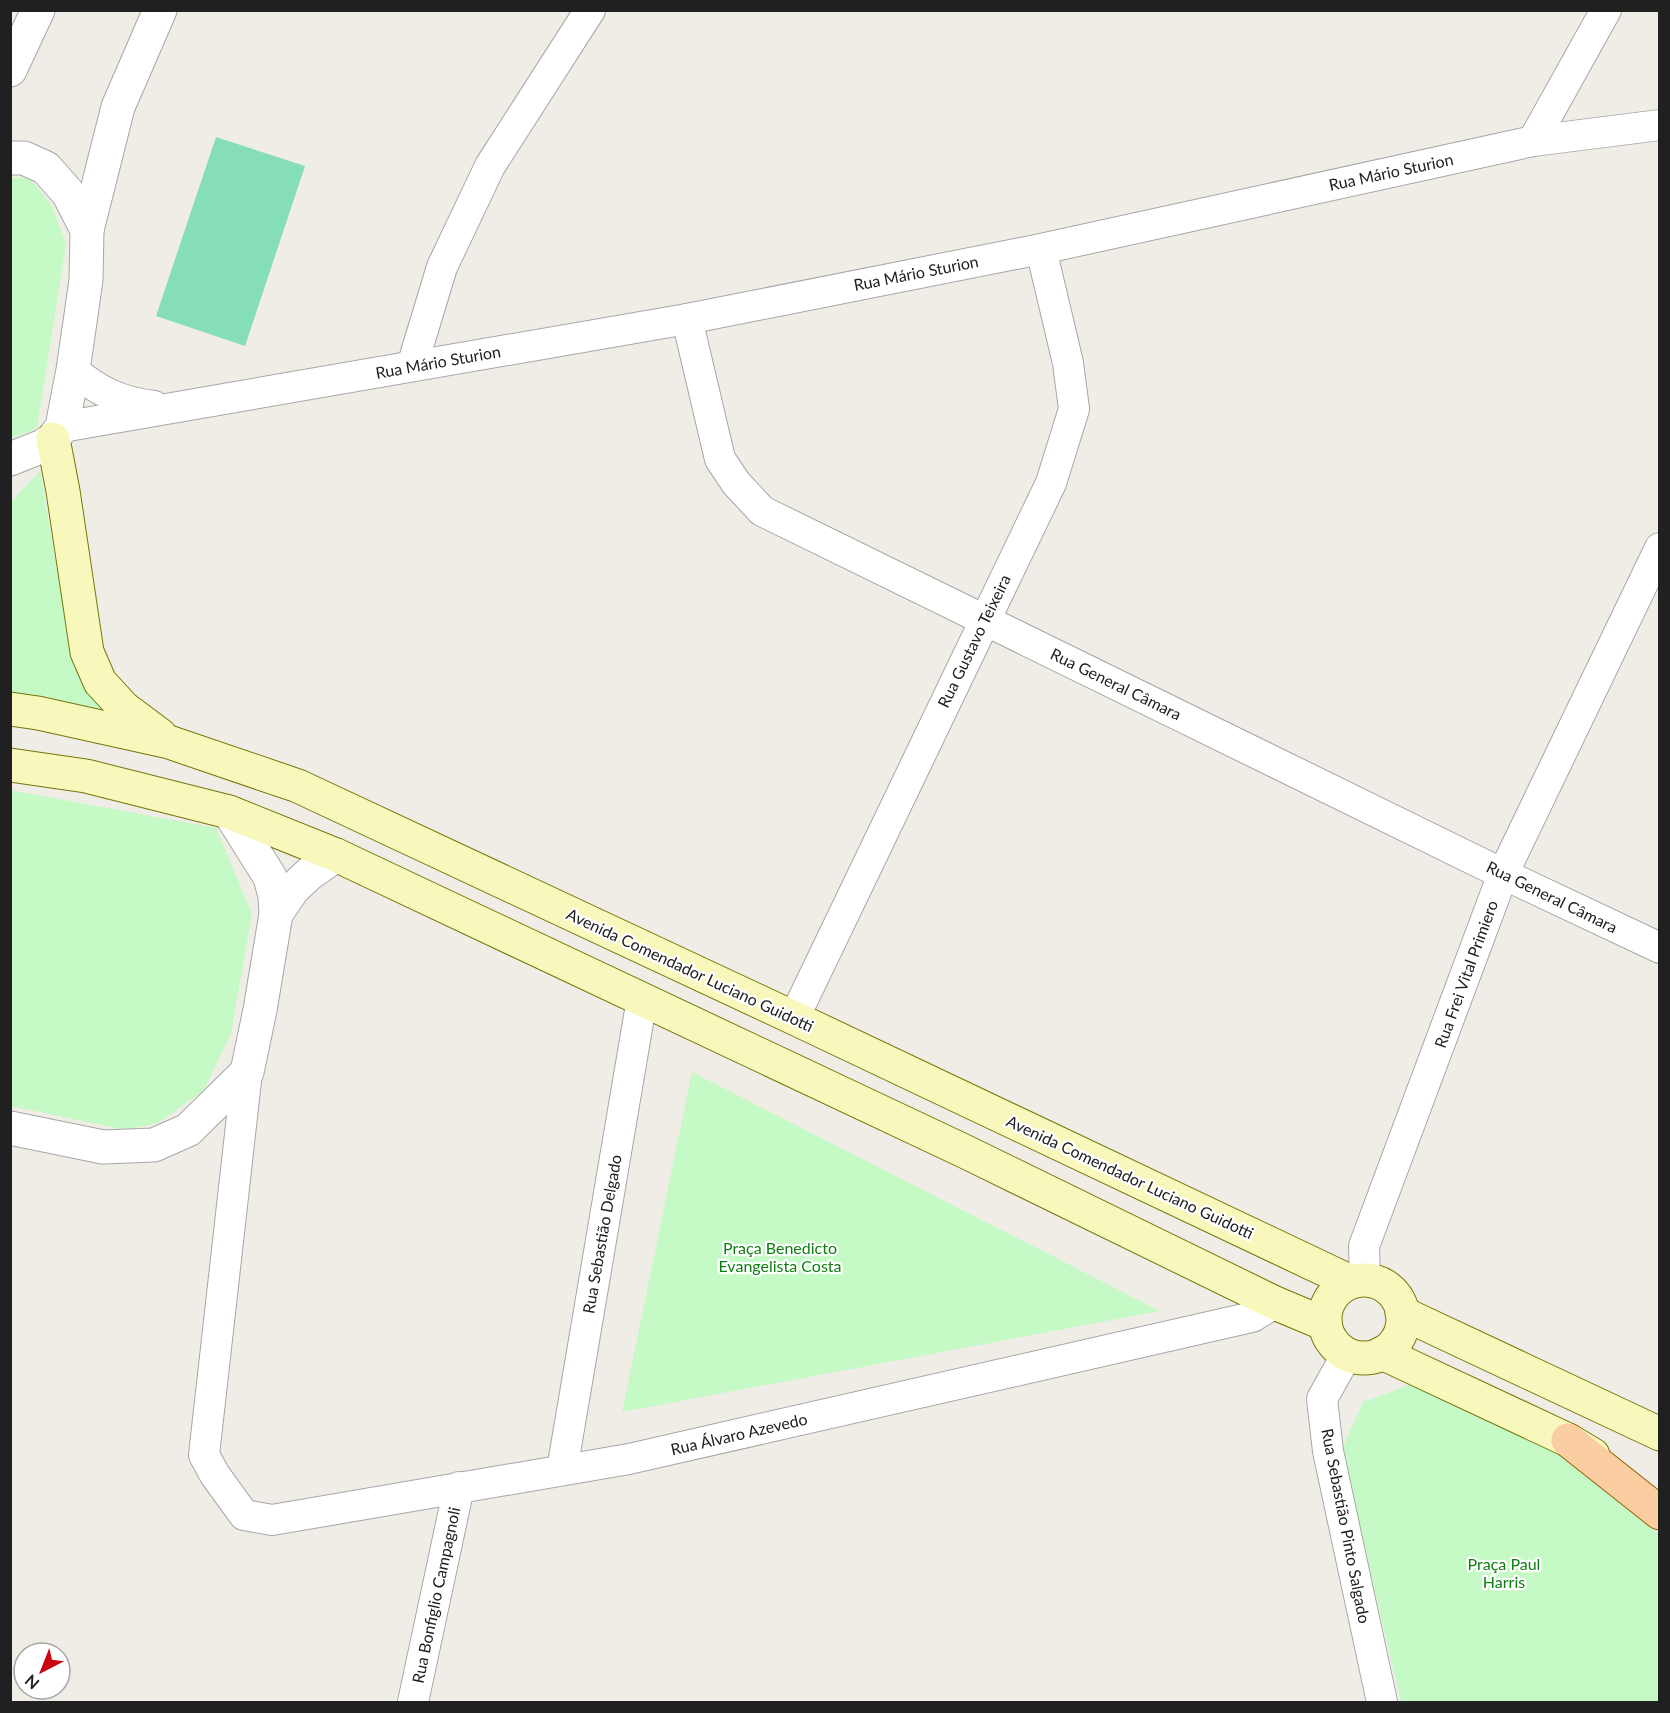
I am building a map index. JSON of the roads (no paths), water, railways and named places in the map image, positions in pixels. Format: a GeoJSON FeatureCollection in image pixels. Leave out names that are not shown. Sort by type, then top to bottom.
{"type":"FeatureCollection","features":[{"type":"Feature","properties":{"kind":"main road"},"geometry":{"type":"LineString","coordinates":[[57,433],[63,491],[87,652],[100,682],[123,708],[169,742]]}},
{"type":"Feature","properties":{"kind":"main road","name":"Avenida Comendador Luciano Guidotti"},"geometry":{"type":"LineString","coordinates":[[10,709],[169,742],[298,786],[1358,1281]]}},
{"type":"Feature","properties":{"kind":"main road"},"geometry":{"type":"LineString","coordinates":[[10,765],[86,776],[229,812],[336,855],[966,1152],[1275,1303],[1325,1324]]}},
{"type":"Feature","properties":{"kind":"main road"},"geometry":{"type":"LineString","coordinates":[[1358,1281],[1378,1282],[1389,1289],[1398,1299],[1402,1313],[1399,1336],[1392,1346],[1371,1357],[1347,1354],[1337,1347],[1329,1337],[1325,1324],[1325,1311],[1330,1298],[1340,1288],[1358,1281]]}},
{"type":"Feature","properties":{"kind":"main road"},"geometry":{"type":"LineString","coordinates":[[1402,1313],[1659,1434]]}},
{"type":"Feature","properties":{"kind":"main road"},"geometry":{"type":"LineString","coordinates":[[1382,1353],[1568,1440],[1659,1494]]}},
{"type":"Feature","properties":{"kind":"main road"},"geometry":{"type":"LineString","coordinates":[[1568,1440],[1659,1513]]}},
{"type":"Feature","properties":{"kind":"street"},"geometry":{"type":"LineString","coordinates":[[10,70],[38,10]]}},
{"type":"Feature","properties":{"kind":"street"},"geometry":{"type":"LineString","coordinates":[[10,459],[43,446],[57,433],[74,370],[86,280],[87,230],[118,107],[160,10]]}},
{"type":"Feature","properties":{"kind":"street"},"geometry":{"type":"LineString","coordinates":[[412,366],[442,267],[490,166],[590,10]]}},
{"type":"Feature","properties":{"kind":"street"},"geometry":{"type":"LineString","coordinates":[[1533,141],[1606,10]]}},
{"type":"Feature","properties":{"kind":"street","name":"Rua Mário Sturion"},"geometry":{"type":"LineString","coordinates":[[57,433],[169,408],[687,319],[1041,249],[1533,141],[1659,125]]}},
{"type":"Feature","properties":{"kind":"street"},"geometry":{"type":"LineString","coordinates":[[10,159],[24,158],[46,168],[68,193],[87,230]]}},
{"type":"Feature","properties":{"kind":"street","name":"Rua Gustavo Teixeira"},"geometry":{"type":"LineString","coordinates":[[794,1018],[1051,483],[1074,409],[1068,363],[1041,249]]}},
{"type":"Feature","properties":{"kind":"street","name":"Rua General Câmara"},"geometry":{"type":"LineString","coordinates":[[687,319],[720,459],[736,483],[762,511],[1659,948]]}},
{"type":"Feature","properties":{"kind":"street","name":"Rua Mário Sturion"},"geometry":{"type":"LineString","coordinates":[[74,370],[89,383],[132,404],[169,408]]}},
{"type":"Feature","properties":{"kind":"street","name":"Rua Frei Vital Primiero"},"geometry":{"type":"LineString","coordinates":[[1358,1281],[1364,1246],[1503,874],[1659,548]]}},
{"type":"Feature","properties":{"kind":"street"},"geometry":{"type":"LineString","coordinates":[[10,1128],[103,1147],[154,1145],[188,1130],[247,1072],[276,914],[270,877],[229,812]]}},
{"type":"Feature","properties":{"kind":"street"},"geometry":{"type":"LineString","coordinates":[[276,914],[292,889],[336,855]]}},
{"type":"Feature","properties":{"kind":"street","name":"Rua Sebastião Delgado"},"geometry":{"type":"LineString","coordinates":[[562,1470],[642,999]]}},
{"type":"Feature","properties":{"kind":"street","name":"Rua Álvaro Azevedo"},"geometry":{"type":"LineString","coordinates":[[247,1072],[204,1455],[215,1475],[244,1515],[272,1520],[641,1456],[1252,1317],[1275,1303]]}},
{"type":"Feature","properties":{"kind":"street","name":"Rua Sebastião Pinto Salgado"},"geometry":{"type":"LineString","coordinates":[[1347,1354],[1322,1399],[1328,1451],[1382,1702]]}},
{"type":"Feature","properties":{"kind":"street","name":"Rua Bonfiglio Campagnoli"},"geometry":{"type":"LineString","coordinates":[[413,1702],[459,1487]]}},
{"type":"Feature","properties":{"kind":"park label","name":"Praça Benedicto Evangelista Costa"},"geometry":{"type":"Point","coordinates":[780,1257]}},
{"type":"Feature","properties":{"kind":"park label","name":"Praça Paul Harris"},"geometry":{"type":"Point","coordinates":[1504,1573]}}]}
